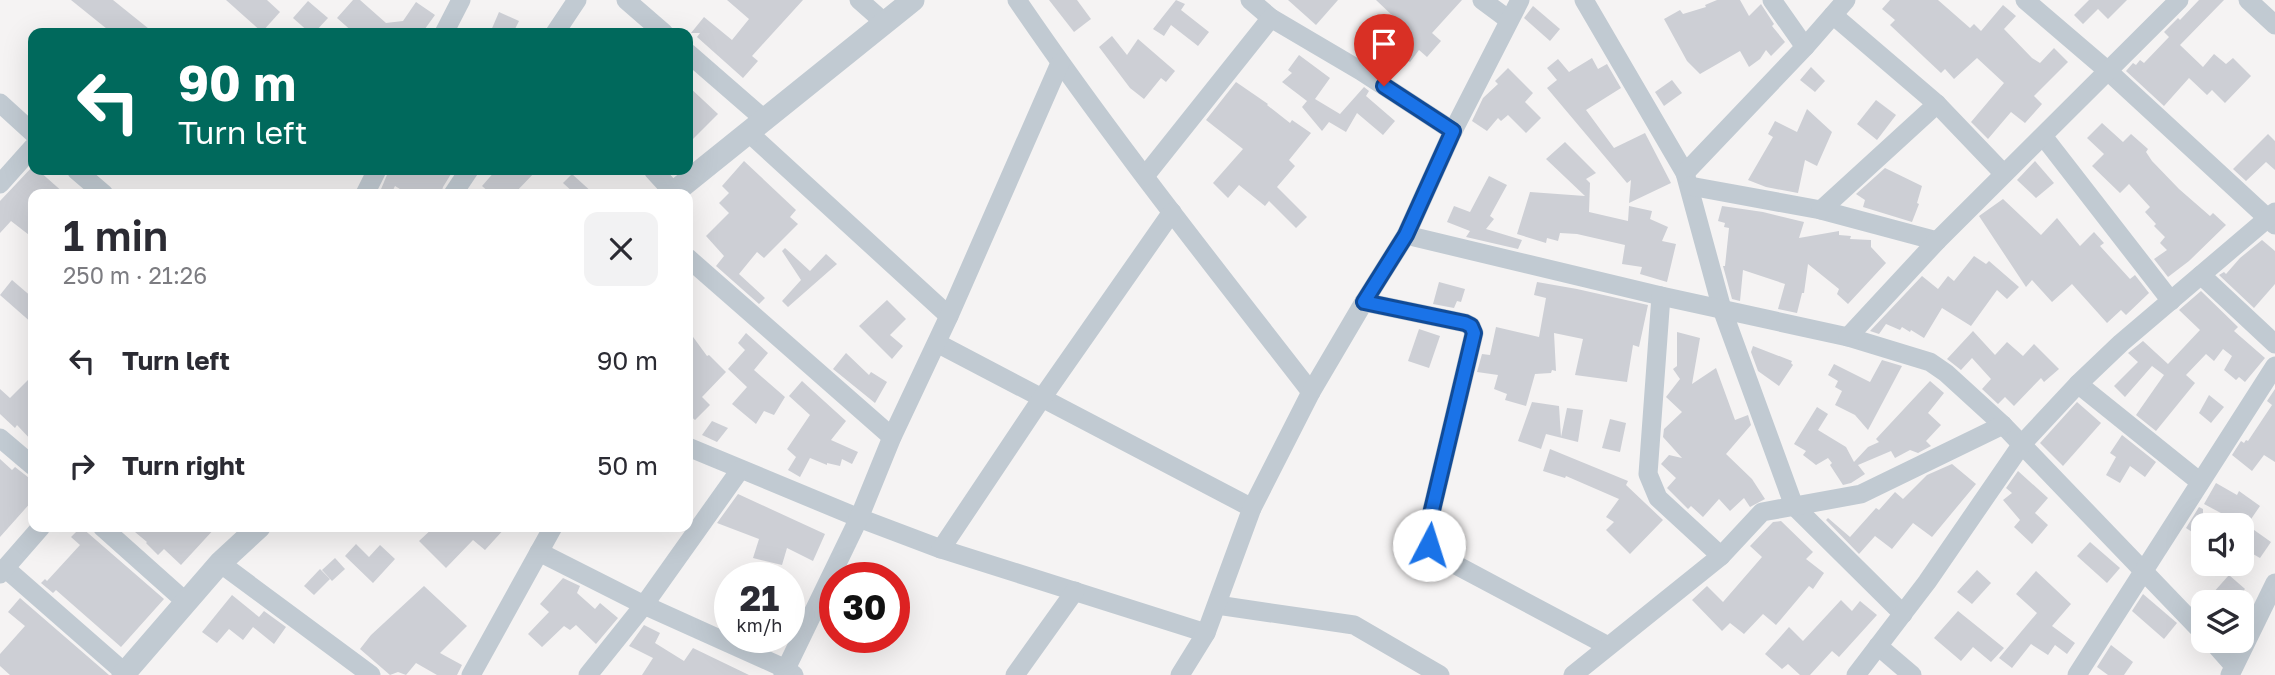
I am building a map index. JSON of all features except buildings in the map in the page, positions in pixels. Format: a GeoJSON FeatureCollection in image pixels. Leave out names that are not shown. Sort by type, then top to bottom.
{"type":"FeatureCollection","features":[{"type":"Feature","properties":{"kind":"street"},"geometry":{"type":"LineString","coordinates":[[447,28],[461,0]]}},
{"type":"Feature","properties":{"kind":"street"},"geometry":{"type":"LineString","coordinates":[[558,28],[577,0]]}},
{"type":"Feature","properties":{"kind":"street"},"geometry":{"type":"LineString","coordinates":[[626,0],[658,28]]}},
{"type":"Feature","properties":{"kind":"street"},"geometry":{"type":"LineString","coordinates":[[859,0],[885,23]]}},
{"type":"Feature","properties":{"kind":"street"},"geometry":{"type":"LineString","coordinates":[[679,189],[913,0]]}},
{"type":"Feature","properties":{"kind":"street"},"geometry":{"type":"LineString","coordinates":[[1017,0],[1144,176],[1311,392]]}},
{"type":"Feature","properties":{"kind":"street"},"geometry":{"type":"LineString","coordinates":[[1250,0],[1271,18],[1361,71],[1453,131]]}},
{"type":"Feature","properties":{"kind":"street"},"geometry":{"type":"LineString","coordinates":[[1482,0],[1508,20]]}},
{"type":"Feature","properties":{"kind":"street"},"geometry":{"type":"LineString","coordinates":[[1180,675],[1206,634],[1252,508],[1311,392],[1406,235],[1453,131],[1520,0]]}},
{"type":"Feature","properties":{"kind":"street"},"geometry":{"type":"LineString","coordinates":[[1584,0],[1688,179],[1722,309],[1794,506],[1903,614]]}},
{"type":"Feature","properties":{"kind":"street"},"geometry":{"type":"LineString","coordinates":[[1772,0],[1805,47]]}},
{"type":"Feature","properties":{"kind":"street"},"geometry":{"type":"LineString","coordinates":[[1857,675],[2022,444],[2121,343],[2273,218],[2025,0]]}},
{"type":"Feature","properties":{"kind":"street"},"geometry":{"type":"LineString","coordinates":[[1848,337],[1937,241],[2179,0]]}},
{"type":"Feature","properties":{"kind":"street"},"geometry":{"type":"LineString","coordinates":[[2248,0],[2275,25]]}},
{"type":"Feature","properties":{"kind":"street"},"geometry":{"type":"LineString","coordinates":[[1688,179],[1840,8],[2004,174]]}},
{"type":"Feature","properties":{"kind":"street"},"geometry":{"type":"LineString","coordinates":[[1144,176],[1271,18]]}},
{"type":"Feature","properties":{"kind":"street"},"geometry":{"type":"LineString","coordinates":[[693,58],[756,125],[949,316]]}},
{"type":"Feature","properties":{"kind":"street"},"geometry":{"type":"LineString","coordinates":[[539,552],[788,673],[1060,63]]}},
{"type":"Feature","properties":{"kind":"street"},"geometry":{"type":"LineString","coordinates":[[0,103],[28,128]]}},
{"type":"Feature","properties":{"kind":"street"},"geometry":{"type":"LineString","coordinates":[[1821,210],[1937,104]]}},
{"type":"Feature","properties":{"kind":"street"},"geometry":{"type":"LineString","coordinates":[[2043,136],[2171,301]]}},
{"type":"Feature","properties":{"kind":"street"},"geometry":{"type":"LineString","coordinates":[[0,184],[28,153]]}},
{"type":"Feature","properties":{"kind":"street"},"geometry":{"type":"LineString","coordinates":[[82,175],[98,189]]}},
{"type":"Feature","properties":{"kind":"street"},"geometry":{"type":"LineString","coordinates":[[657,175],[669,189]]}},
{"type":"Feature","properties":{"kind":"street"},"geometry":{"type":"LineString","coordinates":[[1688,179],[1937,241]]}},
{"type":"Feature","properties":{"kind":"street"},"geometry":{"type":"LineString","coordinates":[[941,550],[1042,398],[1172,212]]}},
{"type":"Feature","properties":{"kind":"street"},"geometry":{"type":"LineString","coordinates":[[1406,235],[1848,337],[1930,362],[1946,373],[2003,425],[2191,620]]}},
{"type":"Feature","properties":{"kind":"street"},"geometry":{"type":"LineString","coordinates":[[693,262],[892,437]]}},
{"type":"Feature","properties":{"kind":"street"},"geometry":{"type":"LineString","coordinates":[[2201,275],[2275,344]]}},
{"type":"Feature","properties":{"kind":"street"},"geometry":{"type":"LineString","coordinates":[[1661,296],[1647,474],[1658,498],[1721,556]]}},
{"type":"Feature","properties":{"kind":"street"},"geometry":{"type":"LineString","coordinates":[[1364,302],[1465,323],[1471,326],[1474,333],[1427,531],[1429,545],[1441,557],[1608,646]]}},
{"type":"Feature","properties":{"kind":"street"},"geometry":{"type":"LineString","coordinates":[[937,343],[1252,508]]}},
{"type":"Feature","properties":{"kind":"street"},"geometry":{"type":"LineString","coordinates":[[2077,675],[2275,366]]}},
{"type":"Feature","properties":{"kind":"street"},"geometry":{"type":"LineString","coordinates":[[2078,384],[2200,482]]}},
{"type":"Feature","properties":{"kind":"street"},"geometry":{"type":"LineString","coordinates":[[1573,675],[1721,556],[1762,512],[1861,494],[2003,425]]}},
{"type":"Feature","properties":{"kind":"street"},"geometry":{"type":"LineString","coordinates":[[0,438],[28,462]]}},
{"type":"Feature","properties":{"kind":"street"},"geometry":{"type":"LineString","coordinates":[[693,449],[941,550],[1206,634]]}},
{"type":"Feature","properties":{"kind":"street"},"geometry":{"type":"LineString","coordinates":[[587,675],[644,605],[740,470]]}},
{"type":"Feature","properties":{"kind":"street"},"geometry":{"type":"LineString","coordinates":[[37,532],[3,571],[124,674],[220,564],[254,532]]}},
{"type":"Feature","properties":{"kind":"street"},"geometry":{"type":"LineString","coordinates":[[108,532],[186,602]]}},
{"type":"Feature","properties":{"kind":"street"},"geometry":{"type":"LineString","coordinates":[[471,675],[550,532]]}},
{"type":"Feature","properties":{"kind":"street"},"geometry":{"type":"LineString","coordinates":[[220,564],[371,675]]}},
{"type":"Feature","properties":{"kind":"street"},"geometry":{"type":"LineString","coordinates":[[2220,653],[2232,670],[2275,583]]}},
{"type":"Feature","properties":{"kind":"street"},"geometry":{"type":"LineString","coordinates":[[1015,675],[1075,591]]}},
{"type":"Feature","properties":{"kind":"street"},"geometry":{"type":"LineString","coordinates":[[1217,605],[1354,625],[1440,675]]}},
{"type":"Feature","properties":{"kind":"street"},"geometry":{"type":"LineString","coordinates":[[1878,646],[1912,675]]}},
{"type":"Feature","properties":{"kind":"route"},"geometry":{"type":"LineString","coordinates":[[1384,86],[1453,131],[1406,235],[1364,302],[1465,323],[1471,326],[1474,333],[1427,531],[1429,545]]}}]}
